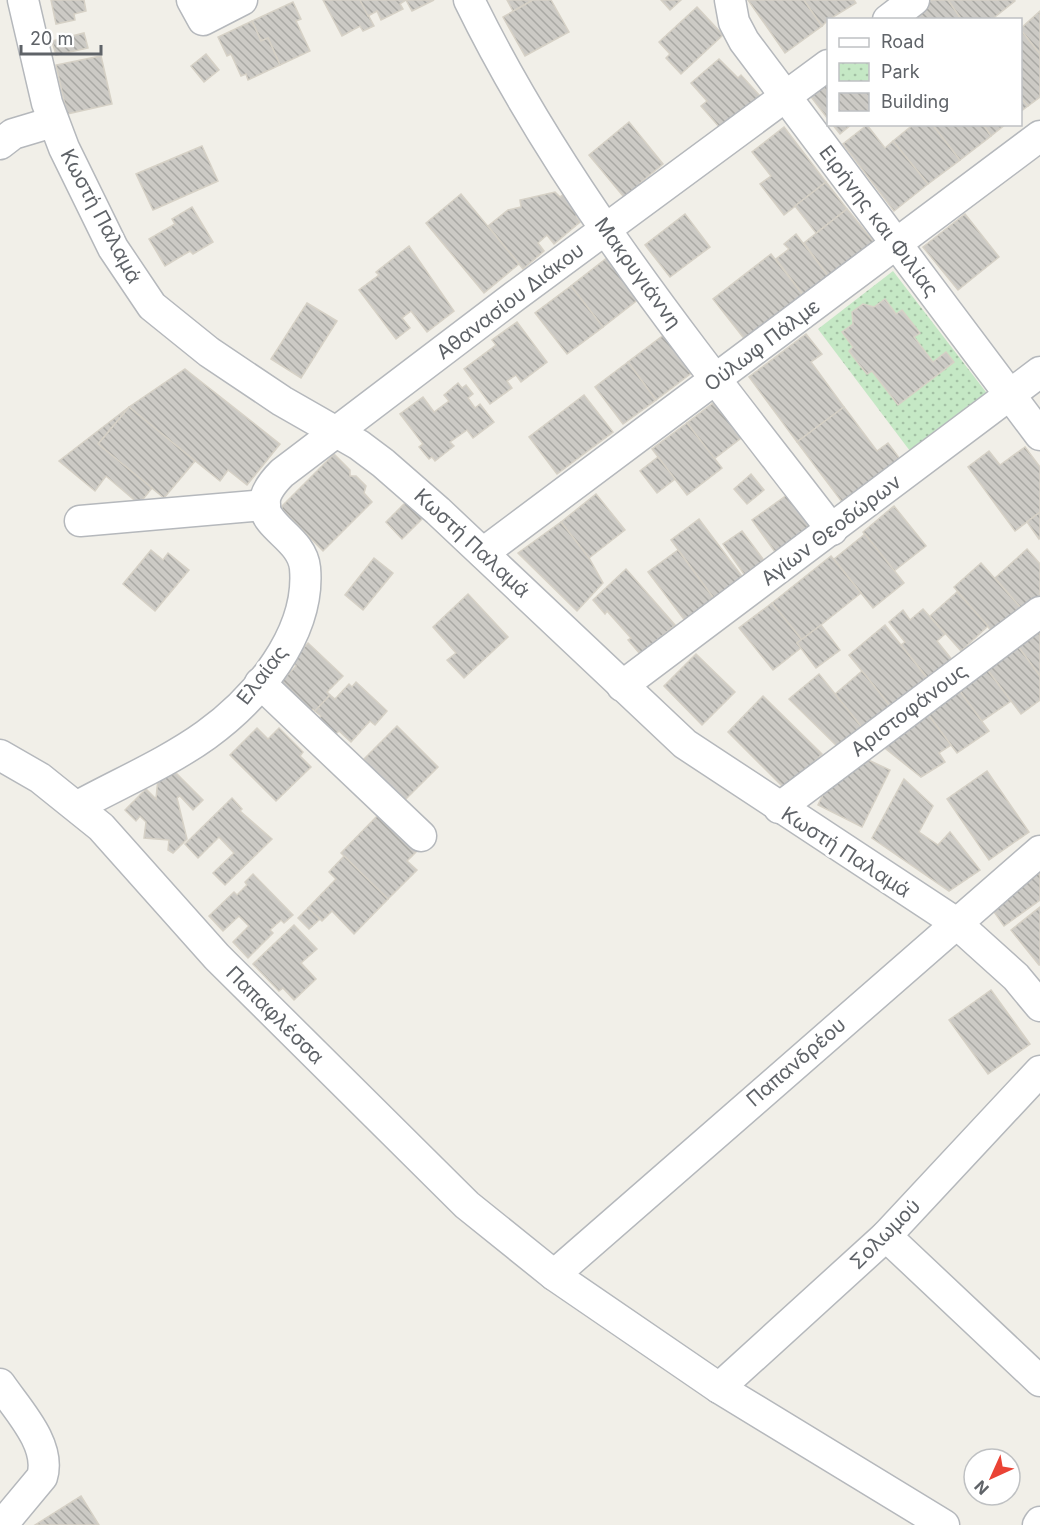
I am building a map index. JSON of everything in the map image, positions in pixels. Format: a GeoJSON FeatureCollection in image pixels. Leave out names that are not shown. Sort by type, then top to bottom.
{"type":"FeatureCollection","features":[{"type":"Feature","properties":{"kind":"street","name":"Κωστή Παλαμά"},"geometry":{"type":"LineString","coordinates":[[22,0],[53,122],[96,218],[152,306],[209,352],[282,401],[337,432],[409,484],[685,744],[955,922],[1016,977],[1040,1006]]}},
{"type":"Feature","properties":{"kind":"street"},"geometry":{"type":"LineString","coordinates":[[197,10],[242,0]]}},
{"type":"Feature","properties":{"kind":"street","name":"Μακρυγιάννη"},"geometry":{"type":"LineString","coordinates":[[469,0],[516,92],[606,230],[832,530]]}},
{"type":"Feature","properties":{"kind":"street","name":"Ειρήνης και Φιλίας"},"geometry":{"type":"LineString","coordinates":[[730,0],[734,22],[785,98],[1040,435]]}},
{"type":"Feature","properties":{"kind":"street"},"geometry":{"type":"LineString","coordinates":[[891,18],[914,0]]}},
{"type":"Feature","properties":{"kind":"street","name":"Αθανασίου Διάκου"},"geometry":{"type":"LineString","coordinates":[[337,432],[827,65]]}},
{"type":"Feature","properties":{"kind":"street"},"geometry":{"type":"LineString","coordinates":[[0,144],[13,134],[53,122]]}},
{"type":"Feature","properties":{"kind":"street","name":"Ούλωφ Πάλμε"},"geometry":{"type":"LineString","coordinates":[[483,553],[1040,136]]}},
{"type":"Feature","properties":{"kind":"street","name":"Αγίων Θεοδώρων"},"geometry":{"type":"LineString","coordinates":[[622,686],[1040,372]]}},
{"type":"Feature","properties":{"kind":"street"},"geometry":{"type":"LineString","coordinates":[[80,521],[264,505],[268,489],[282,473],[337,432]]}},
{"type":"Feature","properties":{"kind":"street","name":"Ελαίας"},"geometry":{"type":"LineString","coordinates":[[78,806],[191,745],[225,720],[260,683],[291,637],[302,603],[305,578],[300,555],[273,525],[264,505]]}},
{"type":"Feature","properties":{"kind":"street","name":"Αριστοφάνους"},"geometry":{"type":"LineString","coordinates":[[779,808],[1040,612]]}},
{"type":"Feature","properties":{"kind":"street"},"geometry":{"type":"LineString","coordinates":[[260,683],[421,836]]}},
{"type":"Feature","properties":{"kind":"street","name":"Παπαφλέσσα"},"geometry":{"type":"LineString","coordinates":[[0,755],[40,778],[78,806],[101,827],[217,957],[467,1205],[554,1275],[719,1388],[944,1525]]}},
{"type":"Feature","properties":{"kind":"street","name":"Παπανδρέου"},"geometry":{"type":"LineString","coordinates":[[554,1275],[955,922],[1040,851]]}},
{"type":"Feature","properties":{"kind":"street","name":"Σολωμού"},"geometry":{"type":"LineString","coordinates":[[719,1388],[886,1236],[1040,1071]]}},
{"type":"Feature","properties":{"kind":"street"},"geometry":{"type":"LineString","coordinates":[[886,1236],[1040,1381]]}},
{"type":"Feature","properties":{"kind":"street"},"geometry":{"type":"LineString","coordinates":[[0,1384],[34,1435],[45,1468],[42,1477],[2,1525]]}},
{"type":"Feature","properties":{"kind":"green space"},"geometry":{"type":"Polygon","coordinates":[[[893,271],[989,396],[913,455],[818,329],[893,271]]]}},
{"type":"Feature","properties":{"kind":"building"},"geometry":{"type":"Polygon","coordinates":[[[51,0],[84,0],[86,11],[74,14],[75,20],[56,24],[51,0]]]}},
{"type":"Feature","properties":{"kind":"building"},"geometry":{"type":"Polygon","coordinates":[[[323,0],[360,0],[374,26],[363,31],[360,26],[342,36],[323,0]]]}},
{"type":"Feature","properties":{"kind":"building"},"geometry":{"type":"Polygon","coordinates":[[[360,0],[406,0],[400,4],[403,9],[381,20],[377,11],[368,16],[360,0]]]}},
{"type":"Feature","properties":{"kind":"building"},"geometry":{"type":"Polygon","coordinates":[[[406,0],[434,0],[412,11],[406,0]]]}},
{"type":"Feature","properties":{"kind":"building"},"geometry":{"type":"Polygon","coordinates":[[[507,0],[533,0],[513,11],[507,0]]]}},
{"type":"Feature","properties":{"kind":"building"},"geometry":{"type":"Polygon","coordinates":[[[533,0],[551,0],[569,32],[525,56],[503,17],[533,0]]]}},
{"type":"Feature","properties":{"kind":"building"},"geometry":{"type":"Polygon","coordinates":[[[661,0],[681,0],[670,10],[661,0]]]}},
{"type":"Feature","properties":{"kind":"building"},"geometry":{"type":"Polygon","coordinates":[[[748,0],[804,0],[822,26],[785,53],[748,0]]]}},
{"type":"Feature","properties":{"kind":"building"},"geometry":{"type":"Polygon","coordinates":[[[804,0],[854,0],[856,3],[831,18],[827,18],[822,26],[804,0]]]}},
{"type":"Feature","properties":{"kind":"building"},"geometry":{"type":"Polygon","coordinates":[[[932,0],[948,0],[961,18],[913,18],[911,15],[932,0]]]}},
{"type":"Feature","properties":{"kind":"building"},"geometry":{"type":"Polygon","coordinates":[[[948,0],[1015,1],[994,18],[961,18],[948,0]]]}},
{"type":"Feature","properties":{"kind":"building"},"geometry":{"type":"Polygon","coordinates":[[[293,2],[301,19],[296,21],[310,51],[280,65],[268,38],[261,41],[252,21],[293,2]]]}},
{"type":"Feature","properties":{"kind":"building"},"geometry":{"type":"Polygon","coordinates":[[[697,7],[723,35],[681,74],[666,58],[670,54],[659,42],[697,7]]]}},
{"type":"Feature","properties":{"kind":"building"},"geometry":{"type":"Polygon","coordinates":[[[1040,11],[1040,54],[1022,32],[1022,27],[1040,11]]]}},
{"type":"Feature","properties":{"kind":"building"},"geometry":{"type":"Polygon","coordinates":[[[252,21],[261,41],[268,38],[280,65],[248,80],[246,74],[241,76],[231,54],[227,56],[218,37],[252,21]]]}},
{"type":"Feature","properties":{"kind":"building"},"geometry":{"type":"Polygon","coordinates":[[[1022,32],[1040,54],[1040,97],[1028,106],[1022,99],[1022,32]]]}},
{"type":"Feature","properties":{"kind":"building"},"geometry":{"type":"Polygon","coordinates":[[[84,33],[88,48],[56,55],[52,41],[84,33]]]}},
{"type":"Feature","properties":{"kind":"building"},"geometry":{"type":"Polygon","coordinates":[[[206,54],[219,70],[204,82],[191,66],[206,54]]]}},
{"type":"Feature","properties":{"kind":"building"},"geometry":{"type":"Polygon","coordinates":[[[101,56],[112,104],[67,114],[56,65],[101,56]]]}},
{"type":"Feature","properties":{"kind":"building"},"geometry":{"type":"Polygon","coordinates":[[[719,59],[738,78],[741,75],[760,96],[721,129],[701,106],[707,101],[691,83],[719,59]]]}},
{"type":"Feature","properties":{"kind":"building"},"geometry":{"type":"Polygon","coordinates":[[[827,79],[827,118],[808,93],[827,79]]]}},
{"type":"Feature","properties":{"kind":"building"},"geometry":{"type":"Polygon","coordinates":[[[1022,99],[1028,106],[1022,110],[1022,99]]]}},
{"type":"Feature","properties":{"kind":"building"},"geometry":{"type":"Polygon","coordinates":[[[629,122],[663,164],[640,183],[645,188],[628,202],[589,155],[629,122]]]}},
{"type":"Feature","properties":{"kind":"building"},"geometry":{"type":"Polygon","coordinates":[[[834,126],[850,126],[840,134],[834,126]]]}},
{"type":"Feature","properties":{"kind":"building"},"geometry":{"type":"Polygon","coordinates":[[[868,126],[885,148],[893,141],[928,184],[894,211],[843,144],[868,126]]]}},
{"type":"Feature","properties":{"kind":"building"},"geometry":{"type":"Polygon","coordinates":[[[912,126],[934,126],[960,160],[928,184],[893,141],[912,126]]]}},
{"type":"Feature","properties":{"kind":"building"},"geometry":{"type":"Polygon","coordinates":[[[934,126],[984,126],[991,136],[960,160],[934,126]]]}},
{"type":"Feature","properties":{"kind":"building"},"geometry":{"type":"Polygon","coordinates":[[[984,126],[1004,126],[991,136],[984,126]]]}},
{"type":"Feature","properties":{"kind":"building"},"geometry":{"type":"Polygon","coordinates":[[[784,127],[826,182],[784,215],[760,184],[771,176],[752,152],[784,127]]]}},
{"type":"Feature","properties":{"kind":"building"},"geometry":{"type":"Polygon","coordinates":[[[202,146],[218,181],[153,210],[136,174],[202,146]]]}},
{"type":"Feature","properties":{"kind":"building"},"geometry":{"type":"Polygon","coordinates":[[[826,182],[847,209],[816,233],[795,206],[826,182]]]}},
{"type":"Feature","properties":{"kind":"building"},"geometry":{"type":"Polygon","coordinates":[[[555,192],[560,197],[565,193],[581,213],[576,216],[580,222],[554,244],[547,235],[538,243],[544,251],[523,269],[488,226],[508,210],[521,207],[520,200],[555,192]]]}},
{"type":"Feature","properties":{"kind":"building"},"geometry":{"type":"Polygon","coordinates":[[[461,194],[519,264],[484,293],[426,223],[461,194]]]}},
{"type":"Feature","properties":{"kind":"building"},"geometry":{"type":"Polygon","coordinates":[[[192,207],[213,242],[193,254],[190,251],[165,266],[149,239],[175,224],[172,219],[192,207]]]}},
{"type":"Feature","properties":{"kind":"building"},"geometry":{"type":"Polygon","coordinates":[[[847,209],[874,242],[829,277],[804,243],[847,209]]]}},
{"type":"Feature","properties":{"kind":"building"},"geometry":{"type":"Polygon","coordinates":[[[685,214],[710,247],[670,277],[645,245],[685,214]]]}},
{"type":"Feature","properties":{"kind":"building"},"geometry":{"type":"Polygon","coordinates":[[[965,214],[999,257],[958,290],[923,247],[965,214]]]}},
{"type":"Feature","properties":{"kind":"building"},"geometry":{"type":"Polygon","coordinates":[[[796,234],[829,277],[804,296],[776,259],[789,249],[784,244],[796,234]]]}},
{"type":"Feature","properties":{"kind":"building"},"geometry":{"type":"Polygon","coordinates":[[[409,246],[454,311],[427,332],[411,311],[402,318],[410,328],[396,339],[359,290],[379,275],[376,272],[409,246]]]}},
{"type":"Feature","properties":{"kind":"building"},"geometry":{"type":"Polygon","coordinates":[[[771,254],[804,296],[746,341],[713,299],[771,254]]]}},
{"type":"Feature","properties":{"kind":"building"},"geometry":{"type":"Polygon","coordinates":[[[608,257],[640,298],[603,327],[571,286],[608,257]]]}},
{"type":"Feature","properties":{"kind":"building"},"geometry":{"type":"Polygon","coordinates":[[[571,286],[603,327],[567,354],[535,313],[571,286]]]}},
{"type":"Feature","properties":{"kind":"building"},"geometry":{"type":"Polygon","coordinates":[[[885,299],[896,314],[902,310],[920,333],[914,337],[933,362],[946,352],[954,362],[898,405],[872,371],[867,374],[858,363],[849,351],[853,347],[842,332],[853,324],[852,312],[863,304],[874,307],[885,299]]]}},
{"type":"Feature","properties":{"kind":"building"},"geometry":{"type":"Polygon","coordinates":[[[307,303],[337,321],[301,378],[271,359],[307,303]]]}},
{"type":"Feature","properties":{"kind":"building"},"geometry":{"type":"Polygon","coordinates":[[[517,322],[547,362],[521,382],[516,375],[507,381],[512,388],[490,404],[464,369],[496,345],[492,340],[517,322]]]}},
{"type":"Feature","properties":{"kind":"building"},"geometry":{"type":"Polygon","coordinates":[[[665,334],[694,371],[656,400],[628,362],[665,334]]]}},
{"type":"Feature","properties":{"kind":"building"},"geometry":{"type":"Polygon","coordinates":[[[806,334],[822,354],[811,362],[844,407],[797,442],[749,377],[806,334]]]}},
{"type":"Feature","properties":{"kind":"building"},"geometry":{"type":"Polygon","coordinates":[[[628,362],[656,400],[623,424],[595,387],[628,362]]]}},
{"type":"Feature","properties":{"kind":"building"},"geometry":{"type":"Polygon","coordinates":[[[185,369],[280,444],[247,485],[228,470],[220,481],[129,407],[185,369]]]}},
{"type":"Feature","properties":{"kind":"building"},"geometry":{"type":"Polygon","coordinates":[[[458,383],[462,388],[466,385],[473,394],[468,398],[475,408],[480,404],[494,422],[473,438],[467,430],[450,442],[454,446],[435,461],[432,457],[429,459],[419,447],[423,444],[400,414],[423,397],[434,412],[449,401],[444,395],[458,383]]]}},
{"type":"Feature","properties":{"kind":"building"},"geometry":{"type":"Polygon","coordinates":[[[584,395],[613,432],[557,474],[529,437],[584,395]]]}},
{"type":"Feature","properties":{"kind":"building"},"geometry":{"type":"Polygon","coordinates":[[[717,400],[745,435],[714,459],[687,423],[717,400]]]}},
{"type":"Feature","properties":{"kind":"building"},"geometry":{"type":"Polygon","coordinates":[[[129,407],[195,461],[164,498],[98,444],[129,407]]]}},
{"type":"Feature","properties":{"kind":"building"},"geometry":{"type":"Polygon","coordinates":[[[129,407],[98,444],[152,488],[139,504],[106,476],[95,491],[59,461],[129,407]]]}},
{"type":"Feature","properties":{"kind":"building"},"geometry":{"type":"Polygon","coordinates":[[[844,407],[877,451],[888,443],[903,463],[845,506],[797,442],[844,407]]]}},
{"type":"Feature","properties":{"kind":"building"},"geometry":{"type":"Polygon","coordinates":[[[687,423],[722,468],[687,495],[652,449],[687,423]]]}},
{"type":"Feature","properties":{"kind":"building"},"geometry":{"type":"Polygon","coordinates":[[[1025,447],[1040,467],[1040,512],[1015,531],[968,467],[989,451],[1000,465],[1025,447]]]}},
{"type":"Feature","properties":{"kind":"building"},"geometry":{"type":"Polygon","coordinates":[[[334,454],[350,470],[350,476],[356,476],[366,486],[364,493],[372,502],[323,551],[282,509],[282,506],[334,454]]]}},
{"type":"Feature","properties":{"kind":"building"},"geometry":{"type":"Polygon","coordinates":[[[658,457],[675,479],[657,493],[640,471],[658,457]]]}},
{"type":"Feature","properties":{"kind":"building"},"geometry":{"type":"Polygon","coordinates":[[[751,474],[764,490],[747,504],[734,489],[751,474]]]}},
{"type":"Feature","properties":{"kind":"building"},"geometry":{"type":"Polygon","coordinates":[[[596,494],[625,530],[589,558],[561,522],[596,494]]]}},
{"type":"Feature","properties":{"kind":"building"},"geometry":{"type":"Polygon","coordinates":[[[787,495],[813,531],[778,556],[752,520],[787,495]]]}},
{"type":"Feature","properties":{"kind":"building"},"geometry":{"type":"Polygon","coordinates":[[[407,501],[424,517],[402,539],[386,522],[407,501]]]}},
{"type":"Feature","properties":{"kind":"building"},"geometry":{"type":"Polygon","coordinates":[[[894,506],[926,546],[894,571],[863,532],[894,506]]]}},
{"type":"Feature","properties":{"kind":"building"},"geometry":{"type":"Polygon","coordinates":[[[1040,512],[1040,538],[1039,539],[1027,522],[1040,512]]]}},
{"type":"Feature","properties":{"kind":"building"},"geometry":{"type":"Polygon","coordinates":[[[699,519],[744,579],[715,600],[671,540],[699,519]]]}},
{"type":"Feature","properties":{"kind":"building"},"geometry":{"type":"Polygon","coordinates":[[[561,522],[589,558],[603,583],[577,611],[518,553],[561,522]]]}},
{"type":"Feature","properties":{"kind":"building"},"geometry":{"type":"Polygon","coordinates":[[[742,531],[766,563],[746,577],[723,544],[742,531]]]}},
{"type":"Feature","properties":{"kind":"building"},"geometry":{"type":"Polygon","coordinates":[[[865,534],[904,583],[873,608],[834,559],[865,534]]]}},
{"type":"Feature","properties":{"kind":"building"},"geometry":{"type":"Polygon","coordinates":[[[1027,549],[1040,564],[1040,603],[1027,615],[995,578],[1027,549]]]}},
{"type":"Feature","properties":{"kind":"building"},"geometry":{"type":"Polygon","coordinates":[[[151,550],[163,560],[168,553],[189,570],[155,611],[123,584],[151,550]]]}},
{"type":"Feature","properties":{"kind":"building"},"geometry":{"type":"Polygon","coordinates":[[[678,550],[715,600],[686,622],[648,572],[678,550]]]}},
{"type":"Feature","properties":{"kind":"building"},"geometry":{"type":"Polygon","coordinates":[[[831,556],[861,593],[802,640],[772,603],[831,556]]]}},
{"type":"Feature","properties":{"kind":"building"},"geometry":{"type":"Polygon","coordinates":[[[374,558],[393,573],[363,610],[345,595],[374,558]]]}},
{"type":"Feature","properties":{"kind":"building"},"geometry":{"type":"Polygon","coordinates":[[[981,563],[1022,609],[994,634],[954,587],[981,563]]]}},
{"type":"Feature","properties":{"kind":"building"},"geometry":{"type":"Polygon","coordinates":[[[626,569],[675,625],[640,654],[628,640],[631,638],[607,611],[605,614],[593,600],[626,569]]]}},
{"type":"Feature","properties":{"kind":"building"},"geometry":{"type":"Polygon","coordinates":[[[957,592],[988,626],[961,651],[930,616],[957,592]]]}},
{"type":"Feature","properties":{"kind":"building"},"geometry":{"type":"Polygon","coordinates":[[[468,594],[508,637],[464,678],[447,660],[456,653],[433,627],[468,594]]]}},
{"type":"Feature","properties":{"kind":"building"},"geometry":{"type":"Polygon","coordinates":[[[772,603],[802,640],[797,643],[801,648],[773,670],[739,628],[772,603]]]}},
{"type":"Feature","properties":{"kind":"building"},"geometry":{"type":"Polygon","coordinates":[[[923,609],[945,634],[937,641],[953,661],[930,681],[901,645],[905,642],[889,622],[903,610],[910,620],[923,609]]]}},
{"type":"Feature","properties":{"kind":"building"},"geometry":{"type":"Polygon","coordinates":[[[821,625],[840,650],[816,668],[797,643],[821,625]]]}},
{"type":"Feature","properties":{"kind":"building"},"geometry":{"type":"Polygon","coordinates":[[[885,625],[927,678],[891,707],[849,655],[885,625]]]}},
{"type":"Feature","properties":{"kind":"building"},"geometry":{"type":"Polygon","coordinates":[[[1040,628],[1040,676],[1017,645],[1040,628]]]}},
{"type":"Feature","properties":{"kind":"building"},"geometry":{"type":"Polygon","coordinates":[[[308,643],[343,676],[327,692],[330,695],[315,711],[313,709],[308,714],[290,697],[293,693],[281,682],[296,666],[291,661],[308,643]]]}},
{"type":"Feature","properties":{"kind":"building"},"geometry":{"type":"Polygon","coordinates":[[[1017,645],[1040,676],[1040,700],[1021,714],[986,668],[1017,645]]]}},
{"type":"Feature","properties":{"kind":"building"},"geometry":{"type":"Polygon","coordinates":[[[696,654],[735,692],[702,725],[664,686],[696,654]]]}},
{"type":"Feature","properties":{"kind":"building"},"geometry":{"type":"Polygon","coordinates":[[[986,668],[1011,701],[982,721],[959,690],[986,668]]]}},
{"type":"Feature","properties":{"kind":"building"},"geometry":{"type":"Polygon","coordinates":[[[862,671],[891,707],[864,730],[835,694],[862,671]]]}},
{"type":"Feature","properties":{"kind":"building"},"geometry":{"type":"Polygon","coordinates":[[[819,674],[864,730],[840,749],[789,699],[819,674]]]}},
{"type":"Feature","properties":{"kind":"building"},"geometry":{"type":"Polygon","coordinates":[[[356,682],[387,711],[375,725],[370,721],[351,742],[339,731],[335,735],[318,720],[321,716],[315,711],[330,695],[335,699],[349,684],[352,687],[356,682]]]}},
{"type":"Feature","properties":{"kind":"building"},"geometry":{"type":"Polygon","coordinates":[[[959,690],[989,731],[957,753],[927,713],[959,690]]]}},
{"type":"Feature","properties":{"kind":"building"},"geometry":{"type":"Polygon","coordinates":[[[763,696],[822,754],[786,790],[728,732],[763,696]]]}},
{"type":"Feature","properties":{"kind":"building"},"geometry":{"type":"Polygon","coordinates":[[[927,713],[951,745],[939,753],[945,762],[921,777],[881,745],[927,713]]]}},
{"type":"Feature","properties":{"kind":"building"},"geometry":{"type":"Polygon","coordinates":[[[397,726],[438,767],[401,804],[364,759],[397,726]]]}},
{"type":"Feature","properties":{"kind":"building"},"geometry":{"type":"Polygon","coordinates":[[[257,728],[268,739],[279,728],[303,752],[300,756],[311,767],[276,801],[230,755],[257,728]]]}},
{"type":"Feature","properties":{"kind":"building"},"geometry":{"type":"Polygon","coordinates":[[[864,758],[890,770],[862,827],[818,805],[830,780],[864,758]]]}},
{"type":"Feature","properties":{"kind":"building"},"geometry":{"type":"Polygon","coordinates":[[[172,769],[203,800],[193,810],[180,796],[177,798],[187,839],[173,853],[168,850],[169,840],[144,838],[146,822],[140,816],[136,821],[125,810],[146,789],[156,799],[158,778],[172,769]]]}},
{"type":"Feature","properties":{"kind":"building"},"geometry":{"type":"Polygon","coordinates":[[[987,771],[1029,832],[989,860],[947,799],[987,771]]]}},
{"type":"Feature","properties":{"kind":"building"},"geometry":{"type":"Polygon","coordinates":[[[904,779],[933,806],[919,832],[938,845],[950,832],[980,870],[949,891],[872,838],[904,779]]]}},
{"type":"Feature","properties":{"kind":"building"},"geometry":{"type":"Polygon","coordinates":[[[232,798],[242,809],[240,811],[272,839],[225,885],[213,873],[234,853],[219,837],[198,858],[185,844],[232,798]]]}},
{"type":"Feature","properties":{"kind":"building"},"geometry":{"type":"Polygon","coordinates":[[[379,814],[417,851],[407,861],[417,870],[388,899],[341,853],[379,814]]]}},
{"type":"Feature","properties":{"kind":"building"},"geometry":{"type":"Polygon","coordinates":[[[344,856],[388,899],[354,934],[332,911],[322,921],[308,908],[336,879],[329,872],[344,856]]]}},
{"type":"Feature","properties":{"kind":"building"},"geometry":{"type":"Polygon","coordinates":[[[1040,864],[1040,900],[1004,926],[987,902],[1040,864]]]}},
{"type":"Feature","properties":{"kind":"building"},"geometry":{"type":"Polygon","coordinates":[[[253,874],[293,915],[284,923],[281,920],[270,930],[273,933],[248,958],[233,942],[249,926],[239,916],[223,931],[209,916],[234,892],[237,895],[247,885],[245,882],[253,874]]]}},
{"type":"Feature","properties":{"kind":"building"},"geometry":{"type":"Polygon","coordinates":[[[1040,907],[1040,965],[1039,965],[1011,930],[1040,907]]]}},
{"type":"Feature","properties":{"kind":"building"},"geometry":{"type":"Polygon","coordinates":[[[308,908],[320,919],[309,929],[298,918],[308,908]]]}},
{"type":"Feature","properties":{"kind":"building"},"geometry":{"type":"Polygon","coordinates":[[[294,925],[317,949],[301,963],[316,979],[294,1000],[283,988],[279,991],[253,964],[294,925]]]}},
{"type":"Feature","properties":{"kind":"building"},"geometry":{"type":"Polygon","coordinates":[[[991,990],[1030,1044],[988,1074],[949,1020],[991,990]]]}},
{"type":"Feature","properties":{"kind":"building"},"geometry":{"type":"Polygon","coordinates":[[[81,1496],[99,1525],[35,1525],[81,1496]]]}}]}
